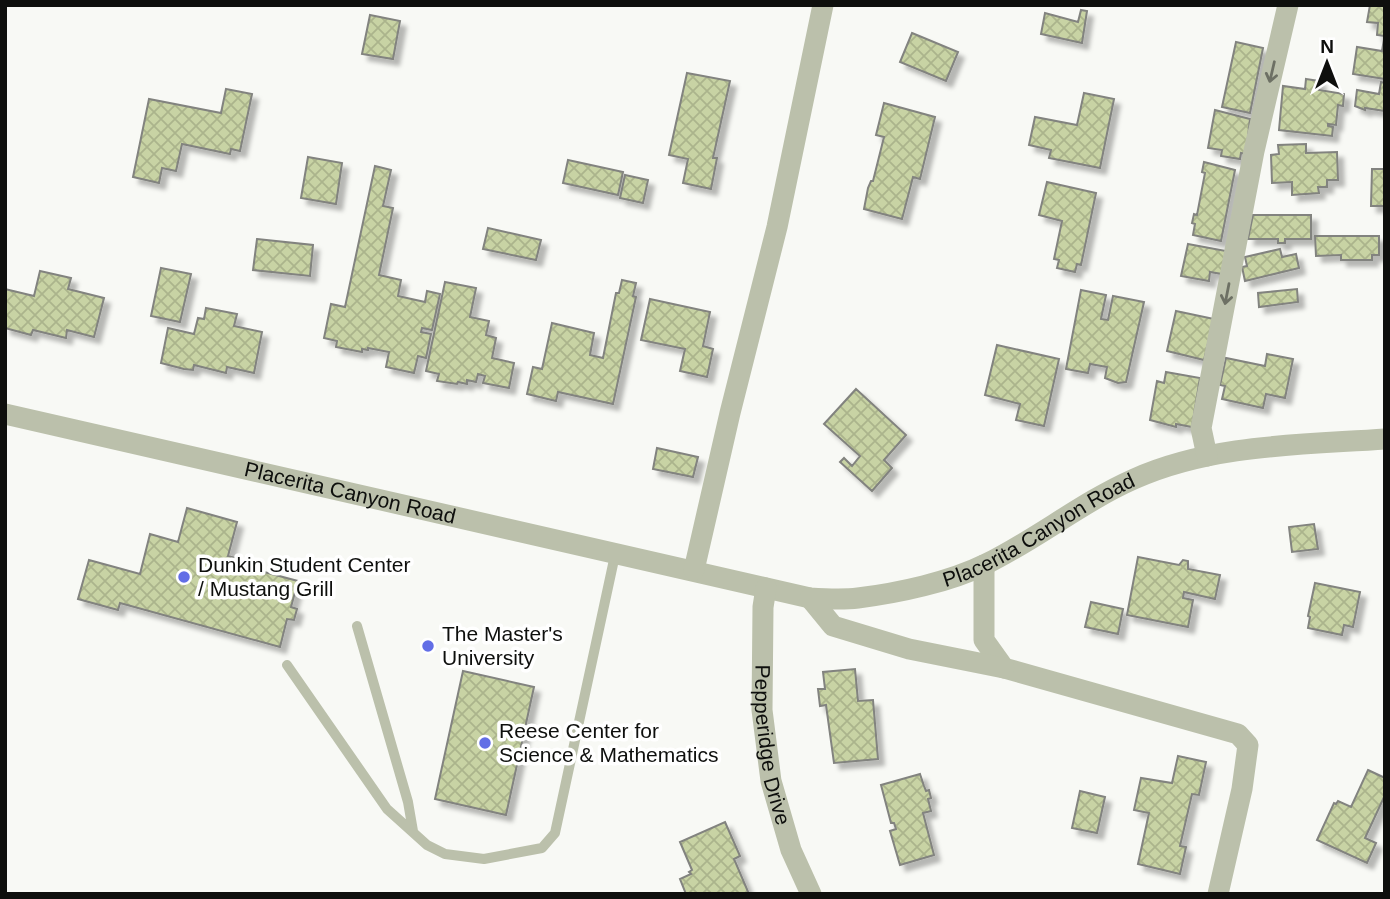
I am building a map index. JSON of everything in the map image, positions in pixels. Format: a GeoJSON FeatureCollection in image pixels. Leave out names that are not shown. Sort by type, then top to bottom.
{"type":"FeatureCollection","features":[{"type":"Feature","properties":{"kind":"street"},"geometry":{"type":"LineString","coordinates":[[694,570],[777,227],[822,5]]}},
{"type":"Feature","properties":{"kind":"street"},"geometry":{"type":"LineString","coordinates":[[1207,456],[1201,428],[1254,151],[1288,5]]}},
{"type":"Feature","properties":{"kind":"street","name":"Placerita Canyon Road"},"geometry":{"type":"LineString","coordinates":[[5,414],[810,598],[855,599],[934,582],[984,565],[1135,479],[1207,456],[1248,449],[1385,439]]}},
{"type":"Feature","properties":{"kind":"street"},"geometry":{"type":"LineString","coordinates":[[984,565],[984,640],[1004,668]]}},
{"type":"Feature","properties":{"kind":"street","name":"Pepperidge Drive"},"geometry":{"type":"LineString","coordinates":[[766,588],[762,607],[762,710],[771,781],[791,850],[811,894]]}},
{"type":"Feature","properties":{"kind":"street"},"geometry":{"type":"LineString","coordinates":[[810,598],[833,626],[909,649],[1004,668],[1238,734],[1248,746],[1242,789],[1218,894]]}},
{"type":"Feature","properties":{"kind":"lane"},"geometry":{"type":"LineString","coordinates":[[287,665],[387,809],[427,845],[445,854],[484,859],[542,848],[555,833],[615,555]]}},
{"type":"Feature","properties":{"kind":"lane"},"geometry":{"type":"LineString","coordinates":[[357,626],[408,802],[413,831]]}},
{"type":"Feature","properties":{"kind":"building"},"geometry":{"type":"Polygon","coordinates":[[[1370,5],[1385,5],[1385,36],[1377,35],[1378,23],[1367,22],[1370,5]]]}},
{"type":"Feature","properties":{"kind":"building"},"geometry":{"type":"Polygon","coordinates":[[[1081,10],[1087,11],[1082,43],[1041,34],[1045,13],[1078,22],[1081,10]]]}},
{"type":"Feature","properties":{"kind":"building"},"geometry":{"type":"Polygon","coordinates":[[[370,15],[400,21],[393,59],[362,54],[370,15]]]}},
{"type":"Feature","properties":{"kind":"building"},"geometry":{"type":"Polygon","coordinates":[[[912,33],[958,52],[946,81],[900,62],[912,33]]]}},
{"type":"Feature","properties":{"kind":"building"},"geometry":{"type":"Polygon","coordinates":[[[1384,39],[1385,79],[1353,74],[1357,47],[1382,51],[1384,39]]]}},
{"type":"Feature","properties":{"kind":"building"},"geometry":{"type":"Polygon","coordinates":[[[1236,42],[1263,48],[1250,113],[1222,107],[1236,42]]]}},
{"type":"Feature","properties":{"kind":"building"},"geometry":{"type":"Polygon","coordinates":[[[687,73],[730,81],[713,158],[717,158],[711,189],[683,183],[688,159],[669,155],[687,73]]]}},
{"type":"Feature","properties":{"kind":"building"},"geometry":{"type":"Polygon","coordinates":[[[1306,79],[1320,81],[1319,90],[1344,94],[1343,106],[1338,105],[1336,125],[1328,124],[1333,127],[1332,136],[1279,130],[1283,86],[1305,89],[1306,79]]]}},
{"type":"Feature","properties":{"kind":"building"},"geometry":{"type":"Polygon","coordinates":[[[1381,82],[1385,83],[1385,111],[1365,110],[1355,106],[1357,90],[1379,94],[1381,82]]]}},
{"type":"Feature","properties":{"kind":"building"},"geometry":{"type":"Polygon","coordinates":[[[226,89],[252,94],[240,151],[231,149],[230,154],[182,144],[176,171],[162,168],[159,183],[133,177],[149,99],[221,113],[226,89]]]}},
{"type":"Feature","properties":{"kind":"building"},"geometry":{"type":"Polygon","coordinates":[[[1084,93],[1114,99],[1100,168],[1049,158],[1051,150],[1029,145],[1035,117],[1077,125],[1084,93]]]}},
{"type":"Feature","properties":{"kind":"building"},"geometry":{"type":"Polygon","coordinates":[[[884,103],[935,117],[920,179],[913,177],[902,219],[864,209],[884,137],[876,135],[884,103]]]}},
{"type":"Feature","properties":{"kind":"building"},"geometry":{"type":"Polygon","coordinates":[[[1215,110],[1250,119],[1246,154],[1241,153],[1240,159],[1221,156],[1222,150],[1208,148],[1215,110]]]}},
{"type":"Feature","properties":{"kind":"building"},"geometry":{"type":"Polygon","coordinates":[[[1306,144],[1306,153],[1337,152],[1338,180],[1327,180],[1327,187],[1318,187],[1319,193],[1292,195],[1292,182],[1272,183],[1271,155],[1279,154],[1278,145],[1306,144]]]}},
{"type":"Feature","properties":{"kind":"building"},"geometry":{"type":"Polygon","coordinates":[[[308,157],[342,163],[336,204],[301,198],[308,157]]]}},
{"type":"Feature","properties":{"kind":"building"},"geometry":{"type":"Polygon","coordinates":[[[568,160],[623,172],[618,195],[563,183],[568,160]]]}},
{"type":"Feature","properties":{"kind":"building"},"geometry":{"type":"Polygon","coordinates":[[[1204,162],[1235,170],[1221,241],[1193,235],[1195,224],[1192,223],[1194,214],[1197,215],[1205,173],[1202,172],[1204,162]]]}},
{"type":"Feature","properties":{"kind":"building"},"geometry":{"type":"Polygon","coordinates":[[[375,166],[391,170],[383,206],[393,208],[379,275],[401,280],[398,296],[425,302],[427,291],[440,294],[432,330],[422,328],[421,332],[431,334],[426,358],[418,356],[414,373],[386,367],[389,352],[368,348],[362,349],[362,352],[336,347],[337,341],[324,338],[331,304],[345,307],[375,166]]]}},
{"type":"Feature","properties":{"kind":"building"},"geometry":{"type":"Polygon","coordinates":[[[1372,169],[1385,169],[1385,206],[1371,206],[1372,169]]]}},
{"type":"Feature","properties":{"kind":"building"},"geometry":{"type":"Polygon","coordinates":[[[625,175],[648,180],[643,203],[620,198],[625,175]]]}},
{"type":"Feature","properties":{"kind":"building"},"geometry":{"type":"Polygon","coordinates":[[[1047,182],[1096,193],[1081,265],[1077,264],[1075,272],[1057,268],[1059,260],[1054,259],[1062,221],[1039,215],[1047,182]]]}},
{"type":"Feature","properties":{"kind":"building"},"geometry":{"type":"Polygon","coordinates":[[[1253,215],[1311,215],[1311,239],[1285,239],[1285,243],[1278,243],[1278,239],[1248,239],[1253,215]]]}},
{"type":"Feature","properties":{"kind":"building"},"geometry":{"type":"Polygon","coordinates":[[[488,228],[541,240],[536,260],[483,249],[488,228]]]}},
{"type":"Feature","properties":{"kind":"building"},"geometry":{"type":"Polygon","coordinates":[[[1315,236],[1379,236],[1379,255],[1372,255],[1372,260],[1341,260],[1341,255],[1316,256],[1315,236]]]}},
{"type":"Feature","properties":{"kind":"building"},"geometry":{"type":"Polygon","coordinates":[[[257,239],[313,245],[310,276],[253,270],[257,239]]]}},
{"type":"Feature","properties":{"kind":"building"},"geometry":{"type":"Polygon","coordinates":[[[1188,244],[1226,251],[1222,274],[1210,272],[1209,281],[1181,276],[1188,244]]]}},
{"type":"Feature","properties":{"kind":"building"},"geometry":{"type":"Polygon","coordinates":[[[1280,249],[1282,257],[1296,254],[1299,268],[1245,281],[1242,267],[1247,266],[1245,257],[1280,249]]]}},
{"type":"Feature","properties":{"kind":"building"},"geometry":{"type":"Polygon","coordinates":[[[161,268],[191,274],[180,322],[151,316],[161,268]]]}},
{"type":"Feature","properties":{"kind":"building"},"geometry":{"type":"Polygon","coordinates":[[[40,271],[71,278],[68,289],[104,298],[94,337],[67,330],[66,338],[33,330],[31,335],[5,328],[5,289],[34,296],[40,271]]]}},
{"type":"Feature","properties":{"kind":"building"},"geometry":{"type":"Polygon","coordinates":[[[622,280],[636,283],[633,296],[636,297],[613,404],[558,392],[556,401],[527,394],[533,367],[542,369],[552,323],[594,333],[590,355],[603,358],[616,293],[619,293],[622,280]]]}},
{"type":"Feature","properties":{"kind":"building"},"geometry":{"type":"Polygon","coordinates":[[[445,282],[476,288],[470,317],[489,321],[486,335],[496,338],[492,358],[514,363],[509,388],[483,383],[485,376],[478,374],[476,382],[467,380],[467,384],[437,381],[439,374],[426,371],[445,282]]]}},
{"type":"Feature","properties":{"kind":"building"},"geometry":{"type":"Polygon","coordinates":[[[1297,289],[1298,302],[1259,307],[1258,293],[1297,289]]]}},
{"type":"Feature","properties":{"kind":"building"},"geometry":{"type":"Polygon","coordinates":[[[1081,290],[1106,295],[1101,319],[1108,320],[1113,296],[1144,302],[1126,382],[1118,383],[1105,378],[1107,367],[1090,364],[1088,373],[1066,369],[1081,290]]]}},
{"type":"Feature","properties":{"kind":"building"},"geometry":{"type":"Polygon","coordinates":[[[650,299],[710,312],[703,346],[713,349],[707,377],[680,371],[685,349],[641,340],[650,299]]]}},
{"type":"Feature","properties":{"kind":"building"},"geometry":{"type":"Polygon","coordinates":[[[206,308],[237,314],[234,326],[262,332],[254,373],[227,367],[226,373],[194,365],[193,370],[161,363],[168,328],[194,334],[198,318],[204,319],[206,308]]]}},
{"type":"Feature","properties":{"kind":"building"},"geometry":{"type":"Polygon","coordinates":[[[1176,311],[1214,319],[1204,360],[1167,351],[1176,311]]]}},
{"type":"Feature","properties":{"kind":"building"},"geometry":{"type":"Polygon","coordinates":[[[997,345],[1059,359],[1044,426],[1016,420],[1020,404],[985,395],[997,345]]]}},
{"type":"Feature","properties":{"kind":"building"},"geometry":{"type":"Polygon","coordinates":[[[1267,354],[1293,359],[1285,398],[1266,394],[1263,408],[1222,399],[1225,386],[1220,385],[1226,358],[1265,366],[1267,354]]]}},
{"type":"Feature","properties":{"kind":"building"},"geometry":{"type":"Polygon","coordinates":[[[1166,372],[1200,378],[1192,427],[1176,424],[1176,427],[1150,420],[1157,381],[1164,383],[1166,372]]]}},
{"type":"Feature","properties":{"kind":"building"},"geometry":{"type":"Polygon","coordinates":[[[856,389],[906,435],[884,460],[892,468],[872,491],[840,462],[844,458],[852,466],[860,456],[824,424],[856,389]]]}},
{"type":"Feature","properties":{"kind":"building"},"geometry":{"type":"Polygon","coordinates":[[[657,448],[698,457],[693,477],[653,469],[657,448]]]}},
{"type":"Feature","properties":{"kind":"building","name":"Dunkin Student Center / Mustang Grill"},"geometry":{"type":"Polygon","coordinates":[[[187,508],[237,522],[228,556],[250,562],[249,568],[298,581],[291,607],[297,609],[294,620],[287,619],[280,647],[120,603],[118,610],[78,599],[89,560],[140,574],[150,534],[178,542],[187,508]]]}},
{"type":"Feature","properties":{"kind":"building"},"geometry":{"type":"Polygon","coordinates":[[[1314,524],[1318,549],[1292,552],[1289,527],[1314,524]]]}},
{"type":"Feature","properties":{"kind":"building"},"geometry":{"type":"Polygon","coordinates":[[[1138,557],[1179,565],[1183,560],[1188,561],[1188,569],[1220,575],[1215,599],[1184,592],[1183,598],[1193,600],[1188,627],[1127,615],[1138,557]]]}},
{"type":"Feature","properties":{"kind":"building"},"geometry":{"type":"Polygon","coordinates":[[[1315,583],[1360,592],[1353,627],[1344,625],[1342,635],[1308,628],[1315,583]]]}},
{"type":"Feature","properties":{"kind":"building"},"geometry":{"type":"Polygon","coordinates":[[[1091,602],[1123,609],[1118,634],[1085,627],[1091,602]]]}},
{"type":"Feature","properties":{"kind":"building"},"geometry":{"type":"Polygon","coordinates":[[[855,669],[858,701],[873,700],[878,759],[834,763],[826,705],[820,706],[818,689],[825,689],[823,672],[855,669]]]}},
{"type":"Feature","properties":{"kind":"building","name":"Reese Center for Science & Mathematics"},"geometry":{"type":"Polygon","coordinates":[[[463,671],[534,687],[506,815],[435,799],[463,671]]]}},
{"type":"Feature","properties":{"kind":"building"},"geometry":{"type":"Polygon","coordinates":[[[1178,756],[1206,762],[1199,795],[1192,794],[1180,846],[1186,847],[1180,874],[1138,864],[1149,813],[1134,810],[1141,778],[1172,783],[1178,756]]]}},
{"type":"Feature","properties":{"kind":"building"},"geometry":{"type":"Polygon","coordinates":[[[1368,770],[1385,778],[1385,795],[1365,838],[1376,843],[1367,863],[1317,840],[1334,803],[1338,801],[1351,807],[1368,770]]]}},
{"type":"Feature","properties":{"kind":"building"},"geometry":{"type":"Polygon","coordinates":[[[920,774],[931,798],[928,799],[931,811],[923,813],[934,855],[900,865],[890,831],[896,829],[894,823],[891,823],[881,785],[920,774]]]}},
{"type":"Feature","properties":{"kind":"building"},"geometry":{"type":"Polygon","coordinates":[[[1080,791],[1105,797],[1097,833],[1072,828],[1080,791]]]}},
{"type":"Feature","properties":{"kind":"building"},"geometry":{"type":"Polygon","coordinates":[[[725,822],[740,856],[734,859],[749,894],[686,894],[680,879],[691,874],[689,872],[692,870],[680,842],[725,822]]]}},
{"type":"Feature","properties":{"kind":"place","name":"Dunkin Student Center / Mustang Grill"},"geometry":{"type":"Point","coordinates":[184,577]}},
{"type":"Feature","properties":{"kind":"place","name":"The Master's University"},"geometry":{"type":"Point","coordinates":[428,646]}},
{"type":"Feature","properties":{"kind":"place","name":"Reese Center for Science & Mathematics"},"geometry":{"type":"Point","coordinates":[485,743]}}]}
